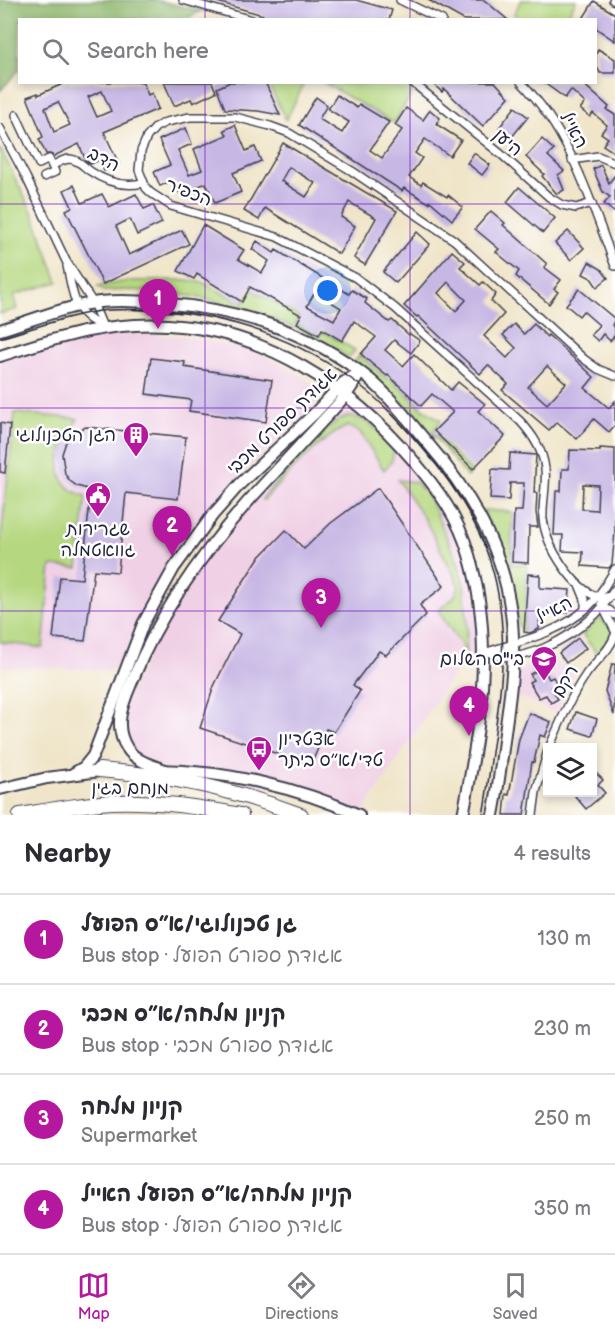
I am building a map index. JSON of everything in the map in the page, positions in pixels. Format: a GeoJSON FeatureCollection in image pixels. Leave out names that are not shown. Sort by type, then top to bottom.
{"type":"FeatureCollection","features":[{"type":"Feature","properties":{"kind":"highway"},"geometry":{"type":"LineString","coordinates":[[99,770],[168,777],[198,783],[301,815]]}},
{"type":"Feature","properties":{"kind":"highway","name":"מנחם בגין"},"geometry":{"type":"LineString","coordinates":[[20,815],[112,802],[167,805],[241,815]]}},
{"type":"Feature","properties":{"kind":"street"},"geometry":{"type":"LineString","coordinates":[[183,0],[245,18]]}},
{"type":"Feature","properties":{"kind":"street"},"geometry":{"type":"LineString","coordinates":[[400,0],[438,18]]}},
{"type":"Feature","properties":{"kind":"street","name":"היען"},"geometry":{"type":"LineString","coordinates":[[414,84],[502,155],[549,197],[562,205],[576,208],[592,203]]}},
{"type":"Feature","properties":{"kind":"street","name":"האייל"},"geometry":{"type":"LineString","coordinates":[[523,84],[547,112],[558,129],[592,203],[615,266]]}},
{"type":"Feature","properties":{"kind":"street"},"geometry":{"type":"LineString","coordinates":[[16,115],[39,164],[49,159],[55,172],[44,177]]}},
{"type":"Feature","properties":{"kind":"street","name":"הכפיר"},"geometry":{"type":"LineString","coordinates":[[598,598],[577,582],[560,563],[548,539],[543,519],[545,468],[543,459],[534,438],[519,421],[395,308],[356,278],[277,237],[171,206],[151,193],[143,183],[139,161],[143,143],[156,127],[166,122],[190,117],[235,117],[270,126],[289,134],[352,171],[454,240],[584,359],[598,369],[615,376]]}},
{"type":"Feature","properties":{"kind":"street"},"geometry":{"type":"LineString","coordinates":[[0,128],[31,186],[66,261],[93,303],[103,327]]}},
{"type":"Feature","properties":{"kind":"street"},"geometry":{"type":"LineString","coordinates":[[572,160],[598,156],[615,163]]}},
{"type":"Feature","properties":{"kind":"street","name":"הדב"},"geometry":{"type":"LineString","coordinates":[[52,166],[63,160],[71,159],[78,161],[94,173],[120,184],[129,186],[143,183]]}},
{"type":"Feature","properties":{"kind":"street"},"geometry":{"type":"LineString","coordinates":[[66,261],[77,307],[85,317],[103,327]]}},
{"type":"Feature","properties":{"kind":"street"},"geometry":{"type":"LineString","coordinates":[[0,330],[93,303],[142,301],[189,305],[226,311],[286,331],[336,357],[360,372],[380,389],[446,464],[467,494],[484,526],[501,568],[509,598],[514,657],[493,815]]}},
{"type":"Feature","properties":{"kind":"street"},"geometry":{"type":"LineString","coordinates":[[0,356],[73,333],[103,327],[188,326],[228,335],[286,358],[342,392],[399,443],[439,491],[456,521],[478,592],[486,652],[479,718],[463,815]]}},
{"type":"Feature","properties":{"kind":"street","name":"אגודת ספורט מכבי"},"geometry":{"type":"LineString","coordinates":[[165,770],[132,755],[120,734],[120,716],[141,660],[166,611],[189,574],[249,500],[360,372]]}},
{"type":"Feature","properties":{"kind":"street","name":"אגודת ספורט מכבי"},"geometry":{"type":"LineString","coordinates":[[74,774],[93,756],[143,624],[174,568],[212,516],[237,487],[315,413],[342,392]]}},
{"type":"Feature","properties":{"kind":"street","name":"רקם"},"geometry":{"type":"LineString","coordinates":[[551,743],[578,686],[608,649],[615,633],[598,598],[615,569]]}},
{"type":"Feature","properties":{"kind":"street","name":"הכפיר"},"geometry":{"type":"LineString","coordinates":[[577,582],[584,595],[586,609]]}},
{"type":"Feature","properties":{"kind":"street","name":"האייל"},"geometry":{"type":"LineString","coordinates":[[514,657],[563,638],[602,608],[615,589]]}},
{"type":"Feature","properties":{"kind":"street"},"geometry":{"type":"LineString","coordinates":[[598,598],[610,596]]}},
{"type":"Feature","properties":{"kind":"street","name":"האייל"},"geometry":{"type":"LineString","coordinates":[[486,652],[555,629],[586,609],[598,598]]}},
{"type":"Feature","properties":{"kind":"street"},"geometry":{"type":"LineString","coordinates":[[586,609],[602,608],[615,615]]}},
{"type":"Feature","properties":{"kind":"street"},"geometry":{"type":"LineString","coordinates":[[486,652],[503,657],[514,657]]}},
{"type":"Feature","properties":{"kind":"street","name":"רקם"},"geometry":{"type":"LineString","coordinates":[[533,815],[543,767]]}},
{"type":"Feature","properties":{"kind":"street"},"geometry":{"type":"LineString","coordinates":[[0,789],[99,770],[165,770],[213,775],[282,788],[327,801],[358,815]]}},
{"type":"Feature","properties":{"kind":"shaded area","name":"הגן הטכנולוגי"},"geometry":{"type":"Polygon","coordinates":[[[135,334],[181,336],[252,350],[307,380],[317,388],[318,397],[315,405],[233,483],[208,514],[144,613],[121,664],[109,670],[0,667],[0,359],[73,338],[135,334]]]}},
{"type":"Feature","properties":{"kind":"shaded area"},"geometry":{"type":"Polygon","coordinates":[[[346,396],[428,478],[469,554],[484,653],[468,659],[459,666],[361,815],[282,788],[165,770],[128,750],[123,706],[189,574],[346,396]]]}},
{"type":"Feature","properties":{"kind":"shaded area"},"geometry":{"type":"Polygon","coordinates":[[[552,658],[574,675],[557,714],[525,699],[514,697],[517,678],[523,668],[534,662],[552,658]]]}},
{"type":"Feature","properties":{"kind":"green space"},"geometry":{"type":"Polygon","coordinates":[[[0,0],[156,0],[202,11],[187,18],[18,18],[18,71],[0,91],[0,0]]]}},
{"type":"Feature","properties":{"kind":"green space"},"geometry":{"type":"Polygon","coordinates":[[[521,0],[576,0],[567,18],[519,18],[514,14],[521,0]]]}},
{"type":"Feature","properties":{"kind":"green space"},"geometry":{"type":"Polygon","coordinates":[[[268,84],[301,84],[303,86],[286,120],[268,84]]]}},
{"type":"Feature","properties":{"kind":"green space"},"geometry":{"type":"Polygon","coordinates":[[[326,84],[405,84],[414,90],[394,123],[326,84]]]}},
{"type":"Feature","properties":{"kind":"green space"},"geometry":{"type":"Polygon","coordinates":[[[0,148],[34,216],[58,282],[14,295],[17,309],[0,314],[0,148]]]}},
{"type":"Feature","properties":{"kind":"green space"},"geometry":{"type":"Polygon","coordinates":[[[187,280],[204,283],[243,304],[252,290],[299,316],[295,323],[319,337],[324,332],[355,350],[349,358],[294,328],[232,305],[167,293],[135,290],[104,291],[98,286],[130,281],[187,280]]]}},
{"type":"Feature","properties":{"kind":"green space"},"geometry":{"type":"Polygon","coordinates":[[[360,355],[386,378],[391,379],[423,409],[441,420],[433,432],[471,471],[467,477],[415,415],[355,361],[360,355]]]}},
{"type":"Feature","properties":{"kind":"green space"},"geometry":{"type":"Polygon","coordinates":[[[15,413],[78,419],[66,440],[60,463],[65,483],[73,491],[86,496],[78,568],[51,566],[43,648],[0,642],[0,546],[15,413]]]}},
{"type":"Feature","properties":{"kind":"green space"},"geometry":{"type":"Polygon","coordinates":[[[348,416],[368,423],[394,448],[392,461],[384,470],[360,432],[348,426],[337,431],[315,448],[264,500],[262,499],[326,429],[348,416]]]}},
{"type":"Feature","properties":{"kind":"green space"},"geometry":{"type":"Polygon","coordinates":[[[398,480],[416,482],[429,498],[458,562],[464,586],[467,619],[466,652],[438,611],[454,597],[459,587],[424,518],[398,480]]]}},
{"type":"Feature","properties":{"kind":"green space"},"geometry":{"type":"Polygon","coordinates":[[[483,510],[512,512],[511,564],[527,565],[524,632],[519,626],[508,572],[483,510]]]}},
{"type":"Feature","properties":{"kind":"green space"},"geometry":{"type":"Polygon","coordinates":[[[599,618],[612,631],[607,644],[597,654],[583,635],[599,618]]]}},
{"type":"Feature","properties":{"kind":"building"},"geometry":{"type":"Polygon","coordinates":[[[217,0],[356,0],[392,10],[390,18],[262,18],[263,15],[217,2],[217,0]]]}},
{"type":"Feature","properties":{"kind":"building"},"geometry":{"type":"Polygon","coordinates":[[[428,0],[484,0],[506,18],[460,18],[428,0]]]}},
{"type":"Feature","properties":{"kind":"building"},"geometry":{"type":"Polygon","coordinates":[[[594,1],[615,14],[615,41],[597,29],[597,18],[583,18],[594,1]]]}},
{"type":"Feature","properties":{"kind":"building"},"geometry":{"type":"Polygon","coordinates":[[[598,49],[615,59],[615,73],[600,73],[597,67],[598,49]]]}},
{"type":"Feature","properties":{"kind":"building"},"geometry":{"type":"Polygon","coordinates":[[[63,84],[144,84],[148,95],[152,93],[158,109],[104,132],[119,164],[104,171],[99,160],[91,164],[86,161],[79,144],[54,156],[46,154],[39,139],[43,137],[27,97],[38,93],[38,95],[63,84]],[[102,91],[88,97],[97,117],[111,111],[102,91]],[[58,102],[45,108],[54,132],[70,125],[58,102]]]}},
{"type":"Feature","properties":{"kind":"building"},"geometry":{"type":"Polygon","coordinates":[[[165,84],[213,84],[216,92],[193,103],[191,99],[174,106],[165,84]]]}},
{"type":"Feature","properties":{"kind":"building"},"geometry":{"type":"Polygon","coordinates":[[[226,84],[266,84],[280,115],[225,109],[217,88],[226,84]]]}},
{"type":"Feature","properties":{"kind":"building"},"geometry":{"type":"Polygon","coordinates":[[[433,84],[497,84],[509,97],[483,126],[444,89],[442,92],[433,84]]]}},
{"type":"Feature","properties":{"kind":"building"},"geometry":{"type":"Polygon","coordinates":[[[546,84],[583,84],[609,107],[607,110],[615,115],[615,153],[603,145],[608,138],[601,133],[607,125],[593,113],[590,117],[580,109],[585,103],[571,90],[565,98],[546,84]]]}},
{"type":"Feature","properties":{"kind":"building"},"geometry":{"type":"Polygon","coordinates":[[[337,95],[357,108],[359,104],[389,122],[370,150],[382,158],[402,130],[395,125],[406,108],[423,120],[430,110],[440,118],[436,124],[461,140],[450,156],[425,139],[415,153],[422,158],[409,177],[421,185],[423,182],[447,197],[448,195],[463,207],[452,220],[430,201],[429,203],[404,188],[402,191],[299,125],[316,97],[327,105],[319,119],[342,133],[349,122],[328,109],[337,95]]]}},
{"type":"Feature","properties":{"kind":"building"},"geometry":{"type":"Polygon","coordinates":[[[515,107],[528,117],[511,138],[499,128],[515,107]]]}},
{"type":"Feature","properties":{"kind":"building"},"geometry":{"type":"Polygon","coordinates":[[[235,125],[246,151],[255,147],[261,161],[233,173],[241,192],[215,203],[206,183],[180,194],[174,180],[160,186],[154,172],[170,165],[159,140],[186,128],[192,144],[178,150],[189,175],[202,170],[194,149],[227,135],[224,130],[235,125]]]}},
{"type":"Feature","properties":{"kind":"building"},"geometry":{"type":"Polygon","coordinates":[[[542,139],[554,150],[548,156],[564,171],[558,175],[564,190],[557,194],[542,176],[544,174],[526,157],[542,139]]]}},
{"type":"Feature","properties":{"kind":"building"},"geometry":{"type":"Polygon","coordinates":[[[283,143],[397,211],[365,265],[354,258],[376,218],[349,202],[341,217],[355,226],[339,254],[265,208],[259,220],[244,211],[283,143]],[[289,167],[281,181],[306,197],[315,183],[289,167]]]}},
{"type":"Feature","properties":{"kind":"building"},"geometry":{"type":"Polygon","coordinates":[[[474,153],[490,165],[482,175],[467,163],[474,153]]]}},
{"type":"Feature","properties":{"kind":"building"},"geometry":{"type":"Polygon","coordinates":[[[601,165],[609,183],[615,175],[615,213],[604,204],[610,197],[603,192],[593,169],[601,165]]]}},
{"type":"Feature","properties":{"kind":"building"},"geometry":{"type":"Polygon","coordinates":[[[74,185],[82,203],[102,194],[109,207],[136,194],[144,209],[153,205],[162,223],[137,235],[130,219],[116,226],[129,255],[182,230],[189,244],[103,284],[66,210],[72,207],[64,190],[74,185]]]}},
{"type":"Feature","properties":{"kind":"building"},"geometry":{"type":"Polygon","coordinates":[[[519,187],[555,218],[543,233],[507,202],[519,187]]]}},
{"type":"Feature","properties":{"kind":"building"},"geometry":{"type":"Polygon","coordinates":[[[491,211],[505,223],[503,225],[547,264],[544,267],[561,280],[554,289],[558,292],[549,304],[516,276],[519,271],[496,252],[499,249],[475,229],[491,211]]]}},
{"type":"Feature","properties":{"kind":"building"},"geometry":{"type":"Polygon","coordinates":[[[203,225],[244,250],[238,259],[262,273],[269,261],[252,249],[257,241],[274,253],[276,250],[349,294],[352,290],[367,299],[365,303],[389,322],[392,320],[409,335],[420,341],[411,353],[394,340],[385,350],[403,366],[414,354],[451,390],[458,382],[485,404],[478,411],[505,436],[473,469],[434,431],[453,412],[432,394],[421,406],[388,375],[361,354],[376,337],[354,321],[342,341],[322,329],[319,335],[297,323],[301,315],[250,287],[242,302],[197,274],[194,279],[178,271],[203,225]],[[315,292],[307,306],[334,320],[341,308],[315,292]]]}},
{"type":"Feature","properties":{"kind":"building"},"geometry":{"type":"Polygon","coordinates":[[[568,231],[584,248],[571,260],[555,243],[568,231]]]}},
{"type":"Feature","properties":{"kind":"building"},"geometry":{"type":"Polygon","coordinates":[[[417,232],[430,244],[396,283],[383,272],[417,232]]]}},
{"type":"Feature","properties":{"kind":"building"},"geometry":{"type":"Polygon","coordinates":[[[452,251],[465,262],[460,267],[480,285],[483,282],[496,294],[491,301],[504,314],[484,336],[507,358],[516,348],[503,335],[514,324],[524,334],[534,324],[594,377],[585,388],[609,408],[615,401],[615,425],[609,432],[594,419],[577,439],[557,422],[549,430],[502,390],[508,384],[488,365],[480,374],[418,316],[404,306],[452,251]],[[448,282],[438,293],[456,311],[466,300],[448,282]],[[547,366],[528,387],[547,404],[566,383],[547,366]]]}},
{"type":"Feature","properties":{"kind":"building"},"geometry":{"type":"Polygon","coordinates":[[[589,262],[601,269],[608,278],[597,287],[591,278],[583,274],[589,262]]]}},
{"type":"Feature","properties":{"kind":"building"},"geometry":{"type":"Polygon","coordinates":[[[579,289],[615,319],[612,325],[615,328],[615,335],[610,341],[603,334],[598,341],[591,335],[599,325],[583,311],[579,316],[566,305],[579,289]]]}},
{"type":"Feature","properties":{"kind":"building"},"geometry":{"type":"Polygon","coordinates":[[[151,358],[185,362],[184,367],[272,380],[266,422],[189,411],[191,400],[146,394],[151,358]]]}},
{"type":"Feature","properties":{"kind":"building"},"geometry":{"type":"Polygon","coordinates":[[[0,423],[10,425],[5,473],[0,472],[0,423]]]}},
{"type":"Feature","properties":{"kind":"building"},"geometry":{"type":"Polygon","coordinates":[[[86,427],[186,437],[178,499],[126,493],[118,572],[94,570],[85,641],[53,638],[60,577],[82,579],[91,490],[77,486],[70,481],[65,474],[62,454],[66,442],[78,430],[86,427]]]}},
{"type":"Feature","properties":{"kind":"building"},"geometry":{"type":"Polygon","coordinates":[[[600,448],[615,449],[615,532],[612,564],[609,568],[582,566],[583,552],[562,551],[563,535],[554,535],[556,491],[561,491],[562,469],[569,469],[570,450],[600,451],[600,448]],[[583,484],[582,509],[597,510],[598,485],[583,484]]]}},
{"type":"Feature","properties":{"kind":"building"},"geometry":{"type":"Polygon","coordinates":[[[510,453],[536,455],[534,493],[537,493],[538,527],[529,527],[528,563],[512,562],[514,511],[522,511],[524,483],[510,483],[509,500],[490,499],[492,469],[509,470],[510,453]]]}},
{"type":"Feature","properties":{"kind":"building"},"geometry":{"type":"Polygon","coordinates":[[[378,488],[444,586],[420,605],[426,615],[386,655],[379,651],[353,685],[360,691],[334,732],[326,729],[311,765],[200,728],[214,686],[240,634],[218,621],[258,559],[286,530],[304,549],[331,523],[378,488]]]}},
{"type":"Feature","properties":{"kind":"building"},"geometry":{"type":"Polygon","coordinates":[[[528,574],[540,575],[540,588],[570,590],[568,613],[540,611],[539,629],[530,633],[524,632],[528,574]]]}},
{"type":"Feature","properties":{"kind":"building"},"geometry":{"type":"Polygon","coordinates":[[[578,638],[586,648],[566,663],[559,653],[578,638]]]}},
{"type":"Feature","properties":{"kind":"building"},"geometry":{"type":"Polygon","coordinates":[[[612,664],[615,664],[614,715],[605,691],[612,664]]]}},
{"type":"Feature","properties":{"kind":"building"},"geometry":{"type":"Polygon","coordinates":[[[537,671],[540,676],[546,673],[549,679],[553,677],[557,684],[551,687],[558,699],[551,703],[546,695],[539,698],[529,682],[533,680],[530,674],[537,671]]]}},
{"type":"Feature","properties":{"kind":"building"},"geometry":{"type":"Polygon","coordinates":[[[576,712],[597,719],[592,736],[570,729],[576,712]]]}},
{"type":"Feature","properties":{"kind":"building"},"geometry":{"type":"Polygon","coordinates":[[[529,713],[551,722],[545,737],[540,735],[534,762],[532,762],[524,815],[504,815],[506,794],[509,795],[519,739],[529,713]]]}},
{"type":"Feature","properties":{"kind":"building"},"geometry":{"type":"Polygon","coordinates":[[[597,774],[603,780],[598,785],[605,793],[586,809],[576,797],[597,797],[597,774]]]}},
{"type":"Feature","properties":{"kind":"tram line"},"geometry":{"type":"LineString","coordinates":[[0,338],[97,311],[142,310],[205,317],[266,333],[295,346],[350,378],[390,412],[438,467],[461,500],[480,535],[494,574],[501,612],[503,648],[497,721],[483,815]]}},
{"type":"Feature","properties":{"kind":"place","name":"גן טכנולוגי/א״ס הפועל"},"geometry":{"type":"Point","coordinates":[158,329]}},
{"type":"Feature","properties":{"kind":"place","name":"הגן הטכנולוגי"},"geometry":{"type":"Point","coordinates":[136,458]}},
{"type":"Feature","properties":{"kind":"place","name":"שגרירות גוואטמלה"},"geometry":{"type":"Point","coordinates":[98,518]}},
{"type":"Feature","properties":{"kind":"place","name":"קניון מלחה/א״ס מכבי"},"geometry":{"type":"Point","coordinates":[172,556]}},
{"type":"Feature","properties":{"kind":"place","name":"קניון מלחה"},"geometry":{"type":"Point","coordinates":[321,628]}},
{"type":"Feature","properties":{"kind":"place","name":"בי\"ס השלום"},"geometry":{"type":"Point","coordinates":[544,682]}},
{"type":"Feature","properties":{"kind":"place","name":"קניון מלחה/א״ס הפועל האייל"},"geometry":{"type":"Point","coordinates":[469,736]}},
{"type":"Feature","properties":{"kind":"place","name":"אצטדיון טדי/א״ס ביתר"},"geometry":{"type":"Point","coordinates":[259,772]}}]}
